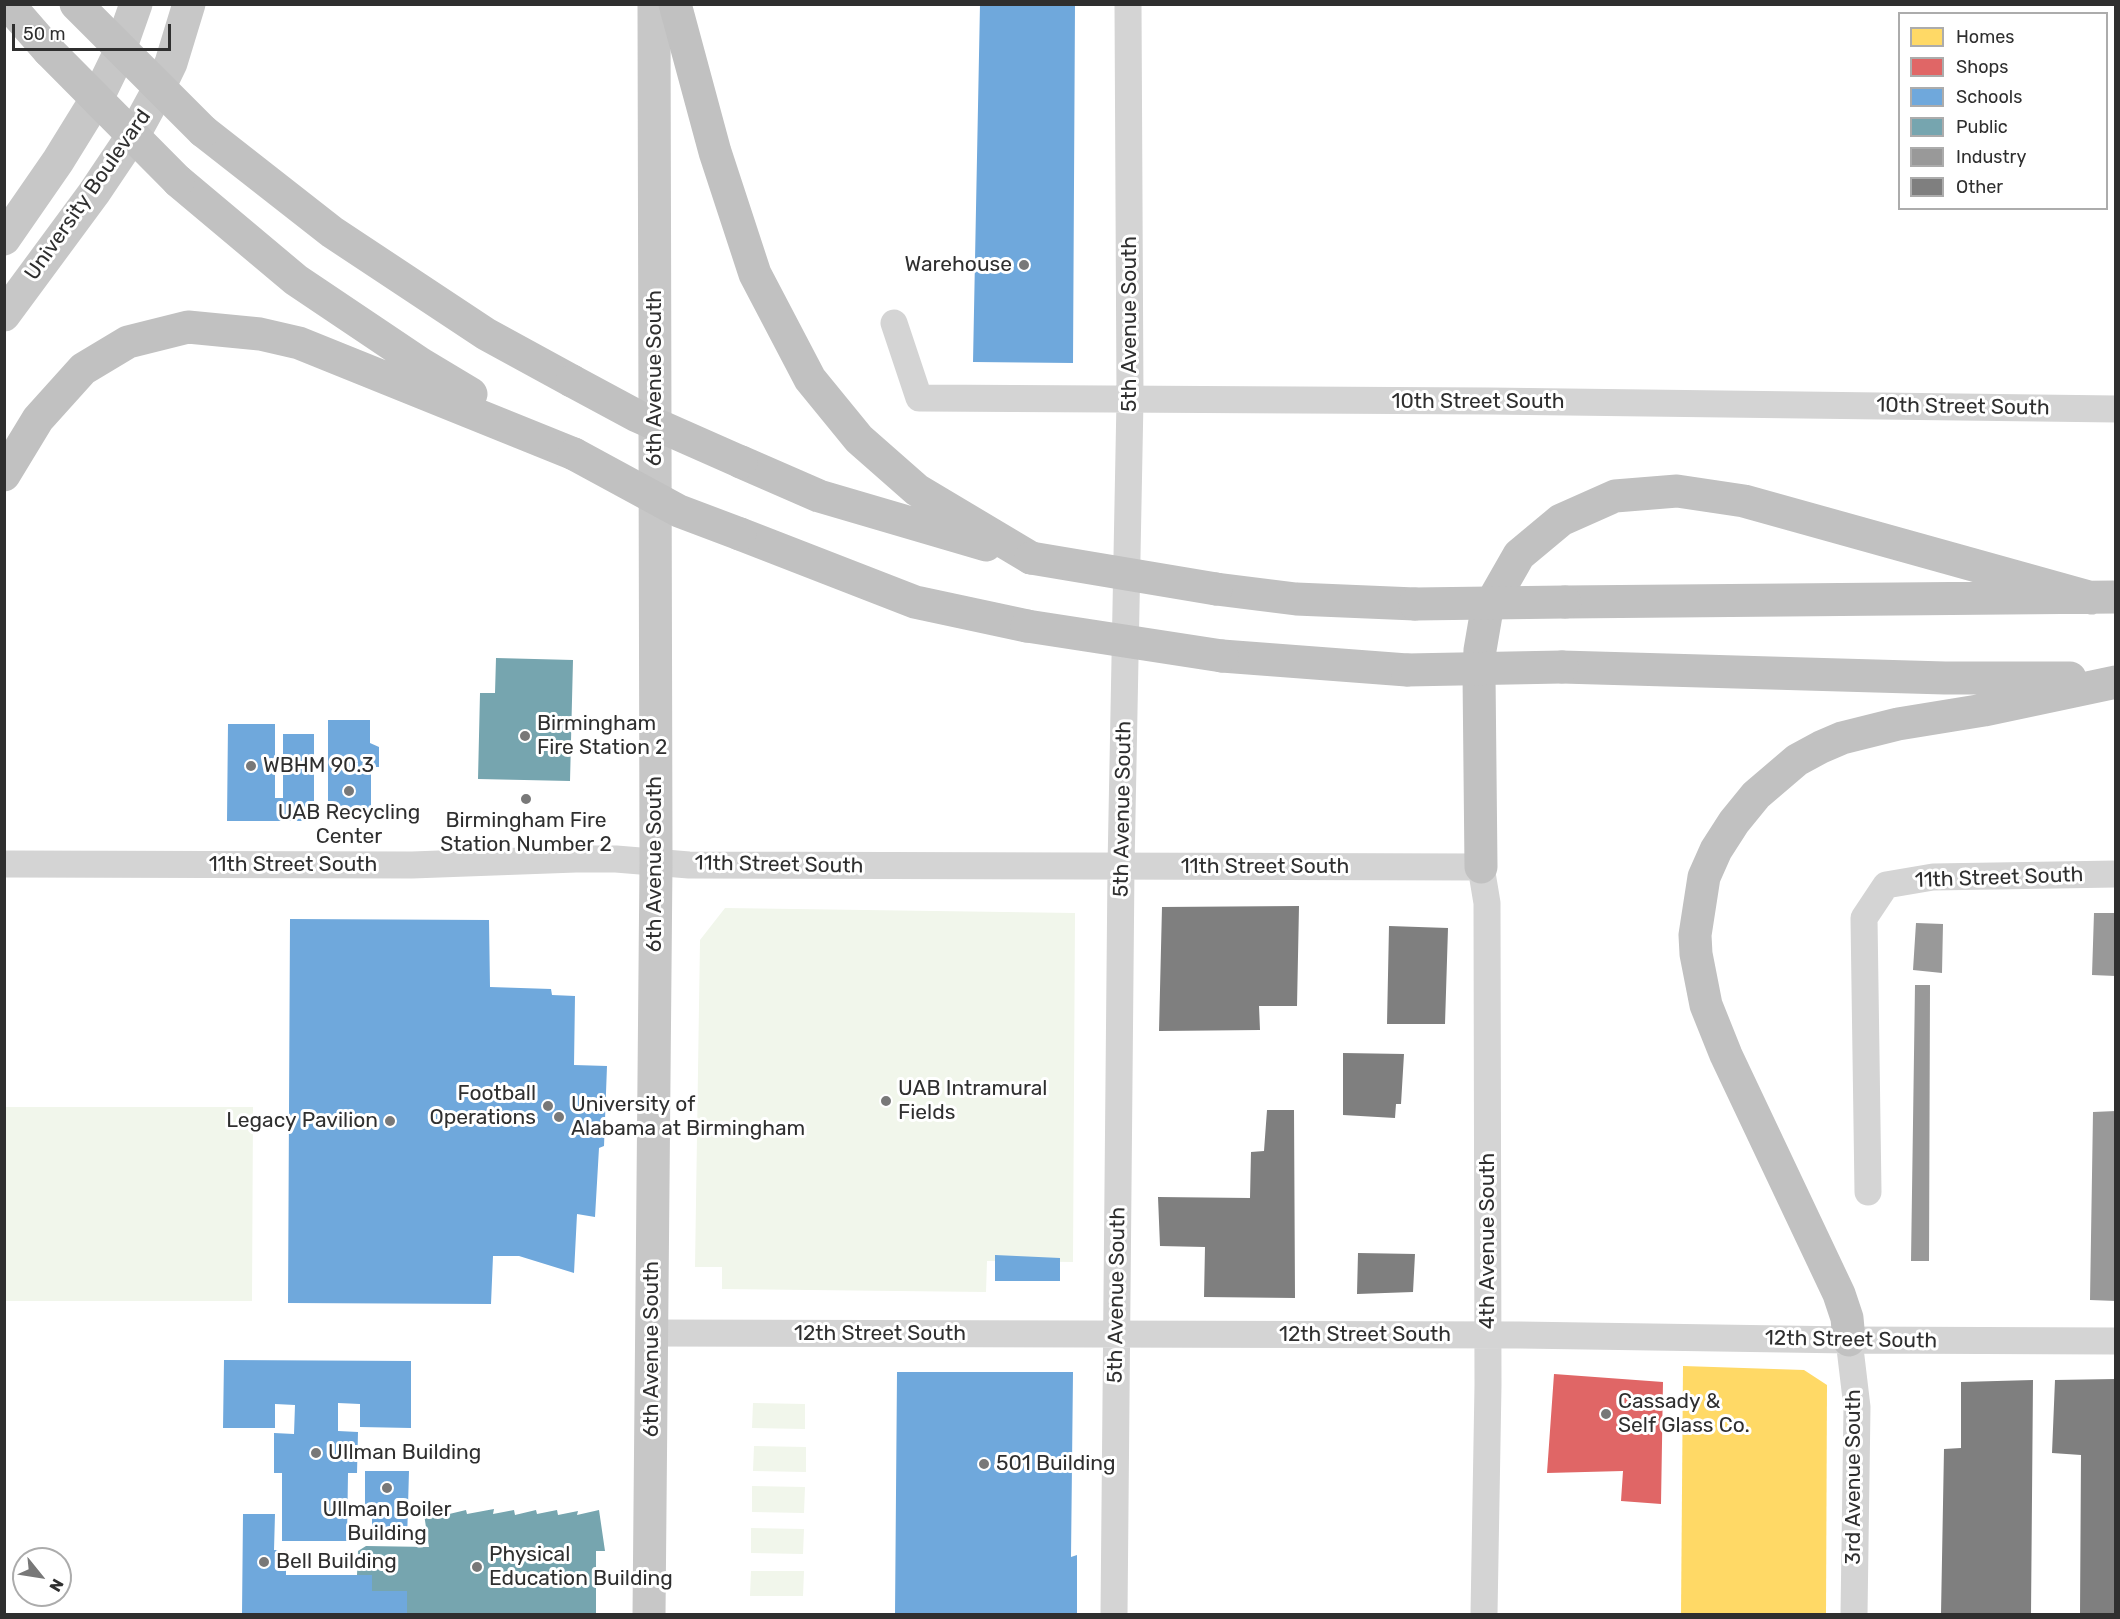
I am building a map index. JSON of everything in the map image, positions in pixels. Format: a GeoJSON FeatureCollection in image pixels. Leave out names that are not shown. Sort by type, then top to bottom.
{"type":"FeatureCollection","features":[{"type":"Feature","properties":{"kind":"highway"},"geometry":{"type":"LineString","coordinates":[[9,4],[49,51],[178,181],[296,280],[421,364],[574,454],[679,511],[915,602],[1027,626],[1222,656],[1407,670],[1562,667],[1945,678],[2115,680]]}},
{"type":"Feature","properties":{"kind":"highway"},"geometry":{"type":"LineString","coordinates":[[76,4],[203,131],[332,232],[486,334],[637,416],[819,496],[1031,558],[1216,589],[1296,599],[1415,604],[2104,597]]}},
{"type":"Feature","properties":{"kind":"highway"},"geometry":{"type":"LineString","coordinates":[[675,4],[715,152],[755,274],[810,379],[859,439],[917,490],[1031,558]]}},
{"type":"Feature","properties":{"kind":"highway"},"geometry":{"type":"LineString","coordinates":[[4,475],[38,418],[83,369],[128,342],[188,327],[260,334],[299,343],[574,454]]}},
{"type":"Feature","properties":{"kind":"highway"},"geometry":{"type":"LineString","coordinates":[[1481,867],[1479,674],[1480,650],[1486,615],[1519,555],[1561,520],[1615,496],[1677,491],[1744,501],[2104,597]]}},
{"type":"Feature","properties":{"kind":"highway"},"geometry":{"type":"LineString","coordinates":[[1849,1340],[1847,1318],[1839,1294],[1726,1055],[1706,1005],[1696,954],[1695,935],[1704,877],[1716,850],[1734,822],[1756,795],[1797,760],[1821,747],[1842,738],[1898,724],[1984,710],[2115,680]]}},
{"type":"Feature","properties":{"kind":"main road","name":"University Boulevard"},"geometry":{"type":"LineString","coordinates":[[4,239],[58,161],[100,93],[117,58],[136,4]]}},
{"type":"Feature","properties":{"kind":"main road","name":"University Boulevard"},"geometry":{"type":"LineString","coordinates":[[4,315],[94,193],[137,129],[171,63],[189,4]]}},
{"type":"Feature","properties":{"kind":"main road","name":"6th Avenue South"},"geometry":{"type":"LineString","coordinates":[[649,1614],[656,863],[654,4]]}},
{"type":"Feature","properties":{"kind":"street","name":"5th Avenue South"},"geometry":{"type":"LineString","coordinates":[[1114,1614],[1121,867],[1130,400],[1128,4]]}},
{"type":"Feature","properties":{"kind":"street","name":"10th Street South"},"geometry":{"type":"LineString","coordinates":[[894,323],[919,398],[1489,401],[2115,409]]}},
{"type":"Feature","properties":{"kind":"street","name":"11th Street South"},"geometry":{"type":"LineString","coordinates":[[4,864],[412,865],[576,859],[712,865],[1481,867]]}},
{"type":"Feature","properties":{"kind":"street","name":"4th Avenue South"},"geometry":{"type":"LineString","coordinates":[[1481,867],[1487,903],[1488,1335],[1484,1614]]}},
{"type":"Feature","properties":{"kind":"street","name":"11th Street South"},"geometry":{"type":"LineString","coordinates":[[1868,1192],[1864,918],[1886,885],[1932,876],[2115,874]]}},
{"type":"Feature","properties":{"kind":"street","name":"12th Street South"},"geometry":{"type":"LineString","coordinates":[[651,1334],[1488,1335],[2115,1341]]}},
{"type":"Feature","properties":{"kind":"street","name":"3rd Avenue South"},"geometry":{"type":"LineString","coordinates":[[1849,1340],[1857,1407],[1854,1614]]}},
{"type":"Feature","properties":{"kind":"shaded area","name":"UAB Intramural Fields"},"geometry":{"type":"Polygon","coordinates":[[[725,908],[1075,913],[1073,1262],[987,1261],[986,1292],[722,1289],[722,1267],[695,1267],[700,940],[725,908]]]}},
{"type":"Feature","properties":{"kind":"shaded area"},"geometry":{"type":"Polygon","coordinates":[[[5,1107],[253,1107],[252,1301],[5,1301],[5,1107]]]}},
{"type":"Feature","properties":{"kind":"shaded area"},"geometry":{"type":"Polygon","coordinates":[[[753,1403],[805,1404],[805,1429],[752,1428],[753,1403]]]}},
{"type":"Feature","properties":{"kind":"shaded area"},"geometry":{"type":"Polygon","coordinates":[[[754,1446],[806,1447],[806,1472],[753,1471],[754,1446]]]}},
{"type":"Feature","properties":{"kind":"shaded area"},"geometry":{"type":"Polygon","coordinates":[[[752,1486],[805,1487],[804,1513],[752,1512],[752,1486]]]}},
{"type":"Feature","properties":{"kind":"shaded area"},"geometry":{"type":"Polygon","coordinates":[[[751,1528],[804,1529],[803,1554],[751,1553],[751,1528]]]}},
{"type":"Feature","properties":{"kind":"shaded area"},"geometry":{"type":"Polygon","coordinates":[[[751,1571],[804,1571],[803,1596],[750,1596],[751,1571]]]}},
{"type":"Feature","properties":{"kind":"building: Homes"},"geometry":{"type":"Polygon","coordinates":[[[1683,1366],[1804,1370],[1827,1385],[1826,1614],[1681,1614],[1683,1366]]]}},
{"type":"Feature","properties":{"kind":"building: Shops"},"geometry":{"type":"Polygon","coordinates":[[[1554,1374],[1663,1382],[1661,1504],[1621,1501],[1623,1471],[1547,1473],[1554,1374]]]}},
{"type":"Feature","properties":{"kind":"building: Schools","name":"Warehouse"},"geometry":{"type":"Polygon","coordinates":[[[980,4],[1075,4],[1073,363],[973,362],[980,4]]]}},
{"type":"Feature","properties":{"kind":"building: Schools","name":"UAB Recycling Center"},"geometry":{"type":"Polygon","coordinates":[[[328,720],[370,720],[370,743],[379,747],[379,767],[371,767],[371,815],[328,815],[328,720]]]}},
{"type":"Feature","properties":{"kind":"building: Schools","name":"WBHM 90.3"},"geometry":{"type":"Polygon","coordinates":[[[228,724],[275,724],[275,798],[283,798],[283,734],[314,734],[314,821],[227,821],[228,724]]]}},
{"type":"Feature","properties":{"kind":"building: Schools","name":"Legacy Pavilion"},"geometry":{"type":"Polygon","coordinates":[[[290,919],[489,920],[490,987],[551,989],[552,995],[575,996],[574,1065],[607,1066],[604,1146],[599,1148],[595,1217],[577,1214],[574,1273],[519,1256],[493,1256],[491,1304],[288,1303],[290,919]]]}},
{"type":"Feature","properties":{"kind":"building: Schools"},"geometry":{"type":"Polygon","coordinates":[[[995,1255],[1060,1258],[1060,1281],[995,1281],[995,1255]]]}},
{"type":"Feature","properties":{"kind":"building: Schools","name":"UIlman Building"},"geometry":{"type":"Polygon","coordinates":[[[224,1360],[411,1361],[411,1428],[360,1427],[360,1404],[338,1403],[338,1431],[358,1432],[357,1473],[348,1473],[347,1541],[282,1541],[282,1473],[274,1473],[274,1433],[294,1434],[295,1405],[275,1404],[275,1428],[223,1428],[224,1360]]]}},
{"type":"Feature","properties":{"kind":"building: Schools","name":"501 Building"},"geometry":{"type":"Polygon","coordinates":[[[897,1372],[1073,1372],[1071,1557],[1077,1555],[1077,1614],[895,1614],[897,1372]]]}},
{"type":"Feature","properties":{"kind":"building: Schools","name":"Ullman Boiler Building"},"geometry":{"type":"Polygon","coordinates":[[[365,1471],[409,1471],[407,1541],[372,1540],[372,1506],[365,1506],[365,1471]]]}},
{"type":"Feature","properties":{"kind":"building: Schools","name":"Bell Building"},"geometry":{"type":"Polygon","coordinates":[[[243,1514],[275,1514],[274,1550],[286,1550],[286,1575],[372,1575],[372,1591],[407,1591],[407,1614],[242,1614],[243,1514]]]}},
{"type":"Feature","properties":{"kind":"building: Public","name":"Birmingham Fire Station 2"},"geometry":{"type":"Polygon","coordinates":[[[496,658],[573,660],[570,781],[478,779],[480,693],[495,693],[496,658]]]}},
{"type":"Feature","properties":{"kind":"building: Public","name":"Physical Education Building"},"geometry":{"type":"Polygon","coordinates":[[[494,1509],[493,1514],[514,1510],[515,1515],[536,1510],[537,1514],[557,1510],[558,1515],[578,1511],[577,1515],[599,1510],[605,1551],[596,1551],[596,1614],[407,1614],[407,1591],[372,1591],[372,1575],[357,1575],[358,1551],[366,1546],[429,1547],[424,1514],[446,1510],[445,1515],[466,1510],[467,1514],[494,1509]]]}},
{"type":"Feature","properties":{"kind":"building: Industry"},"geometry":{"type":"Polygon","coordinates":[[[2094,913],[2116,913],[2116,976],[2092,975],[2094,913]]]}},
{"type":"Feature","properties":{"kind":"building: Industry"},"geometry":{"type":"Polygon","coordinates":[[[1916,923],[1943,924],[1942,973],[1913,970],[1916,923]]]}},
{"type":"Feature","properties":{"kind":"building: Industry"},"geometry":{"type":"Polygon","coordinates":[[[1915,985],[1930,985],[1929,1261],[1911,1261],[1915,985]]]}},
{"type":"Feature","properties":{"kind":"building: Industry"},"geometry":{"type":"Polygon","coordinates":[[[2116,1111],[2116,1301],[2090,1300],[2093,1112],[2116,1111]]]}},
{"type":"Feature","properties":{"kind":"building: Other"},"geometry":{"type":"Polygon","coordinates":[[[1299,906],[1297,1006],[1259,1006],[1260,1030],[1159,1031],[1162,907],[1299,906]]]}},
{"type":"Feature","properties":{"kind":"building: Other"},"geometry":{"type":"Polygon","coordinates":[[[1389,926],[1448,928],[1445,1024],[1387,1024],[1389,926]]]}},
{"type":"Feature","properties":{"kind":"building: Other"},"geometry":{"type":"Polygon","coordinates":[[[1343,1053],[1404,1054],[1401,1104],[1396,1104],[1395,1118],[1343,1115],[1343,1053]]]}},
{"type":"Feature","properties":{"kind":"building: Other"},"geometry":{"type":"Polygon","coordinates":[[[1267,1110],[1294,1110],[1295,1298],[1204,1297],[1205,1247],[1160,1246],[1158,1197],[1250,1198],[1251,1152],[1264,1151],[1267,1110]]]}},
{"type":"Feature","properties":{"kind":"building: Other"},"geometry":{"type":"Polygon","coordinates":[[[1358,1253],[1415,1254],[1413,1292],[1357,1294],[1358,1253]]]}},
{"type":"Feature","properties":{"kind":"building: Other"},"geometry":{"type":"Polygon","coordinates":[[[2116,1379],[2116,1614],[2080,1614],[2081,1455],[2052,1453],[2055,1380],[2116,1379]]]}},
{"type":"Feature","properties":{"kind":"building: Other"},"geometry":{"type":"Polygon","coordinates":[[[2033,1380],[2031,1614],[1941,1614],[1944,1449],[1961,1448],[1961,1382],[2033,1380]]]}},
{"type":"Feature","properties":{"kind":"place","name":"Warehouse"},"geometry":{"type":"Point","coordinates":[1024,265]}},
{"type":"Feature","properties":{"kind":"place","name":"Birmingham Fire Station 2"},"geometry":{"type":"Point","coordinates":[525,736]}},
{"type":"Feature","properties":{"kind":"place","name":"WBHM 90.3"},"geometry":{"type":"Point","coordinates":[251,766]}},
{"type":"Feature","properties":{"kind":"place","name":"UAB Recycling Center"},"geometry":{"type":"Point","coordinates":[349,791]}},
{"type":"Feature","properties":{"kind":"place","name":"Birmingham Fire Station Number 2"},"geometry":{"type":"Point","coordinates":[526,799]}},
{"type":"Feature","properties":{"kind":"place","name":"UAB Intramural Fields"},"geometry":{"type":"Point","coordinates":[886,1101]}},
{"type":"Feature","properties":{"kind":"place","name":"Football Operations"},"geometry":{"type":"Point","coordinates":[548,1106]}},
{"type":"Feature","properties":{"kind":"place","name":"University of Alabama at Birmingham"},"geometry":{"type":"Point","coordinates":[559,1117]}},
{"type":"Feature","properties":{"kind":"place","name":"Legacy Pavilion"},"geometry":{"type":"Point","coordinates":[390,1121]}},
{"type":"Feature","properties":{"kind":"place","name":"Cassady & Self Glass Co."},"geometry":{"type":"Point","coordinates":[1606,1414]}},
{"type":"Feature","properties":{"kind":"place","name":"UIlman Building"},"geometry":{"type":"Point","coordinates":[316,1453]}},
{"type":"Feature","properties":{"kind":"place","name":"501 Building"},"geometry":{"type":"Point","coordinates":[984,1464]}},
{"type":"Feature","properties":{"kind":"place","name":"Ullman Boiler Building"},"geometry":{"type":"Point","coordinates":[387,1488]}},
{"type":"Feature","properties":{"kind":"place","name":"Bell Building"},"geometry":{"type":"Point","coordinates":[264,1562]}},
{"type":"Feature","properties":{"kind":"place","name":"Physical Education Building"},"geometry":{"type":"Point","coordinates":[477,1567]}}]}
